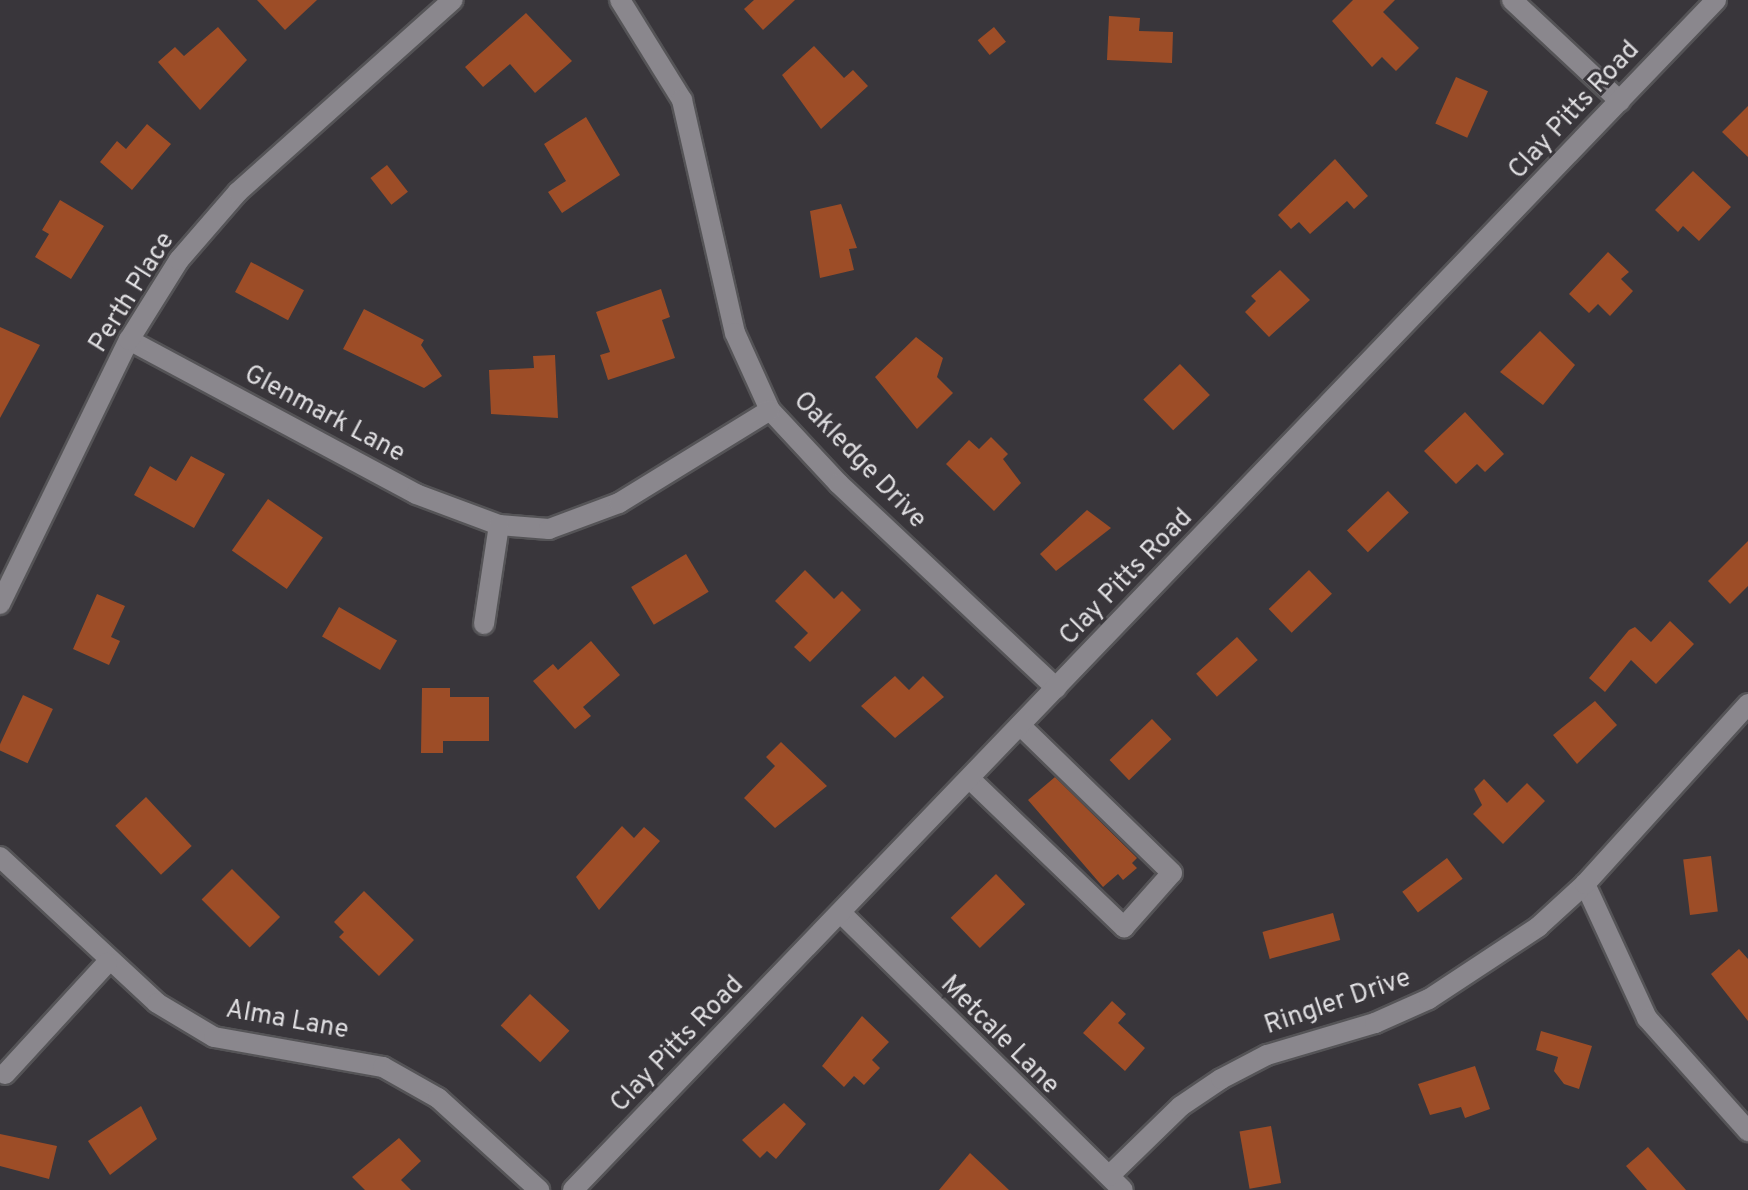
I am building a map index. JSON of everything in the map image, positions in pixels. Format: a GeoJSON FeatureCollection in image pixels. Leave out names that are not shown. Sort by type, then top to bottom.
{"type":"FeatureCollection","features":[{"type":"Feature","properties":{"kind":"street","name":"Perth Place"},"geometry":{"type":"LineString","coordinates":[[0,604],[129,340],[179,260],[238,192],[453,0]]}},
{"type":"Feature","properties":{"kind":"street","name":"Oakledge Drive"},"geometry":{"type":"LineString","coordinates":[[620,0],[682,100],[735,333],[770,410],[839,484],[1056,688]]}},
{"type":"Feature","properties":{"kind":"street"},"geometry":{"type":"LineString","coordinates":[[1512,0],[1620,101]]}},
{"type":"Feature","properties":{"kind":"street","name":"Clay Pitts Road"},"geometry":{"type":"LineString","coordinates":[[573,1190],[843,915],[1020,725],[1716,0]]}},
{"type":"Feature","properties":{"kind":"street","name":"Glenmark Lane"},"geometry":{"type":"LineString","coordinates":[[129,340],[416,494],[499,525],[549,529],[619,503],[770,410]]}},
{"type":"Feature","properties":{"kind":"street"},"geometry":{"type":"LineString","coordinates":[[484,624],[499,525]]}},
{"type":"Feature","properties":{"kind":"street","name":"Ringler Drive"},"geometry":{"type":"LineString","coordinates":[[1116,1183],[1181,1106],[1221,1079],[1267,1055],[1375,1023],[1429,999],[1538,927],[1585,884],[1748,704]]}},
{"type":"Feature","properties":{"kind":"street"},"geometry":{"type":"LineString","coordinates":[[970,779],[1124,927],[1172,873],[1020,725]]}},
{"type":"Feature","properties":{"kind":"street","name":"Alma Lane"},"geometry":{"type":"LineString","coordinates":[[0,857],[107,963],[214,1037],[383,1067],[438,1098],[539,1190]]}},
{"type":"Feature","properties":{"kind":"street"},"geometry":{"type":"LineString","coordinates":[[1585,884],[1647,1018],[1748,1131]]}},
{"type":"Feature","properties":{"kind":"street","name":"Metcale Lane"},"geometry":{"type":"LineString","coordinates":[[843,915],[1116,1183]]}},
{"type":"Feature","properties":{"kind":"street"},"geometry":{"type":"LineString","coordinates":[[5,1074],[107,963]]}},
{"type":"Feature","properties":{"kind":"building"},"geometry":{"type":"Polygon","coordinates":[[[257,0],[317,0],[285,30],[257,0]]]}},
{"type":"Feature","properties":{"kind":"building"},"geometry":{"type":"Polygon","coordinates":[[[754,0],[795,0],[763,30],[744,9],[754,0]]]}},
{"type":"Feature","properties":{"kind":"building"},"geometry":{"type":"Polygon","coordinates":[[[1353,0],[1395,0],[1383,12],[1419,48],[1396,71],[1382,57],[1372,67],[1332,21],[1353,0]]]}},
{"type":"Feature","properties":{"kind":"building"},"geometry":{"type":"Polygon","coordinates":[[[526,13],[572,61],[535,93],[510,64],[483,87],[465,67],[526,13]]]}},
{"type":"Feature","properties":{"kind":"building"},"geometry":{"type":"Polygon","coordinates":[[[1109,16],[1140,18],[1139,31],[1173,32],[1172,63],[1107,60],[1109,16]]]}},
{"type":"Feature","properties":{"kind":"building"},"geometry":{"type":"Polygon","coordinates":[[[218,27],[247,60],[200,110],[158,62],[175,47],[184,56],[218,27]]]}},
{"type":"Feature","properties":{"kind":"building"},"geometry":{"type":"Polygon","coordinates":[[[994,27],[1006,42],[990,55],[978,40],[994,27]]]}},
{"type":"Feature","properties":{"kind":"building"},"geometry":{"type":"Polygon","coordinates":[[[814,46],[844,78],[853,70],[868,86],[821,129],[782,75],[814,46]]]}},
{"type":"Feature","properties":{"kind":"building"},"geometry":{"type":"Polygon","coordinates":[[[1456,77],[1488,91],[1467,138],[1435,124],[1456,77]]]}},
{"type":"Feature","properties":{"kind":"building"},"geometry":{"type":"Polygon","coordinates":[[[1748,106],[1748,157],[1722,132],[1748,106]]]}},
{"type":"Feature","properties":{"kind":"building"},"geometry":{"type":"Polygon","coordinates":[[[586,117],[620,175],[562,213],[548,192],[566,181],[544,144],[586,117]]]}},
{"type":"Feature","properties":{"kind":"building"},"geometry":{"type":"Polygon","coordinates":[[[147,124],[171,144],[132,190],[100,162],[117,141],[126,149],[147,124]]]}},
{"type":"Feature","properties":{"kind":"building"},"geometry":{"type":"Polygon","coordinates":[[[1335,159],[1368,196],[1354,209],[1347,201],[1310,234],[1299,222],[1291,229],[1278,215],[1335,159]]]}},
{"type":"Feature","properties":{"kind":"building"},"geometry":{"type":"Polygon","coordinates":[[[387,165],[408,192],[391,205],[370,178],[387,165]]]}},
{"type":"Feature","properties":{"kind":"building"},"geometry":{"type":"Polygon","coordinates":[[[1693,171],[1731,207],[1699,241],[1683,226],[1678,232],[1655,210],[1693,171]]]}},
{"type":"Feature","properties":{"kind":"building"},"geometry":{"type":"Polygon","coordinates":[[[60,200],[104,226],[71,279],[35,257],[49,234],[42,230],[60,200]]]}},
{"type":"Feature","properties":{"kind":"building"},"geometry":{"type":"Polygon","coordinates":[[[841,204],[857,248],[849,249],[854,270],[820,278],[810,211],[841,204]]]}},
{"type":"Feature","properties":{"kind":"building"},"geometry":{"type":"Polygon","coordinates":[[[1608,252],[1629,272],[1621,279],[1633,291],[1610,316],[1598,304],[1589,313],[1569,294],[1608,252]]]}},
{"type":"Feature","properties":{"kind":"building"},"geometry":{"type":"Polygon","coordinates":[[[251,262],[304,290],[288,320],[235,292],[251,262]]]}},
{"type":"Feature","properties":{"kind":"building"},"geometry":{"type":"Polygon","coordinates":[[[1280,270],[1310,300],[1269,337],[1245,312],[1256,301],[1251,296],[1280,270]]]}},
{"type":"Feature","properties":{"kind":"building"},"geometry":{"type":"Polygon","coordinates":[[[661,289],[670,317],[662,320],[675,358],[608,380],[600,355],[610,352],[596,312],[661,289]]]}},
{"type":"Feature","properties":{"kind":"building"},"geometry":{"type":"Polygon","coordinates":[[[364,309],[424,340],[421,345],[442,376],[424,388],[343,349],[364,309]]]}},
{"type":"Feature","properties":{"kind":"building"},"geometry":{"type":"Polygon","coordinates":[[[0,327],[40,345],[0,418],[0,327]]]}},
{"type":"Feature","properties":{"kind":"building"},"geometry":{"type":"Polygon","coordinates":[[[1540,331],[1575,365],[1543,405],[1500,372],[1540,331]]]}},
{"type":"Feature","properties":{"kind":"building"},"geometry":{"type":"Polygon","coordinates":[[[916,337],[943,358],[937,377],[953,393],[917,429],[875,377],[916,337]]]}},
{"type":"Feature","properties":{"kind":"building"},"geometry":{"type":"Polygon","coordinates":[[[555,355],[558,418],[491,414],[489,370],[534,368],[533,356],[555,355]]]}},
{"type":"Feature","properties":{"kind":"building"},"geometry":{"type":"Polygon","coordinates":[[[1180,364],[1210,395],[1173,430],[1143,399],[1180,364]]]}},
{"type":"Feature","properties":{"kind":"building"},"geometry":{"type":"Polygon","coordinates":[[[1465,412],[1504,454],[1485,472],[1477,464],[1456,484],[1424,451],[1465,412]]]}},
{"type":"Feature","properties":{"kind":"building"},"geometry":{"type":"Polygon","coordinates":[[[991,437],[1008,454],[1003,459],[1021,483],[994,511],[946,464],[969,440],[979,449],[991,437]]]}},
{"type":"Feature","properties":{"kind":"building"},"geometry":{"type":"Polygon","coordinates":[[[191,456],[225,474],[194,528],[134,495],[150,466],[176,481],[191,456]]]}},
{"type":"Feature","properties":{"kind":"building"},"geometry":{"type":"Polygon","coordinates":[[[1388,491],[1409,513],[1368,552],[1347,531],[1388,491]]]}},
{"type":"Feature","properties":{"kind":"building"},"geometry":{"type":"Polygon","coordinates":[[[268,499],[323,537],[287,589],[232,551],[268,499]]]}},
{"type":"Feature","properties":{"kind":"building"},"geometry":{"type":"Polygon","coordinates":[[[1087,510],[1111,528],[1056,571],[1040,554],[1087,510]]]}},
{"type":"Feature","properties":{"kind":"building"},"geometry":{"type":"Polygon","coordinates":[[[1748,541],[1748,586],[1730,604],[1708,581],[1748,541]]]}},
{"type":"Feature","properties":{"kind":"building"},"geometry":{"type":"Polygon","coordinates":[[[686,554],[709,592],[654,625],[631,587],[686,554]]]}},
{"type":"Feature","properties":{"kind":"building"},"geometry":{"type":"Polygon","coordinates":[[[805,570],[834,599],[842,591],[861,610],[810,662],[794,647],[808,633],[775,601],[805,570]]]}},
{"type":"Feature","properties":{"kind":"building"},"geometry":{"type":"Polygon","coordinates":[[[1309,570],[1332,594],[1292,633],[1269,609],[1309,570]]]}},
{"type":"Feature","properties":{"kind":"building"},"geometry":{"type":"Polygon","coordinates":[[[97,594],[125,606],[111,637],[120,641],[109,665],[73,649],[97,594]]]}},
{"type":"Feature","properties":{"kind":"building"},"geometry":{"type":"Polygon","coordinates":[[[339,607],[397,640],[380,670],[322,636],[339,607]]]}},
{"type":"Feature","properties":{"kind":"building"},"geometry":{"type":"Polygon","coordinates":[[[1670,621],[1694,644],[1656,684],[1631,660],[1605,692],[1589,678],[1629,630],[1635,627],[1651,642],[1670,621]]]}},
{"type":"Feature","properties":{"kind":"building"},"geometry":{"type":"Polygon","coordinates":[[[1237,637],[1258,660],[1217,697],[1196,674],[1237,637]]]}},
{"type":"Feature","properties":{"kind":"building"},"geometry":{"type":"Polygon","coordinates":[[[591,641],[620,675],[583,707],[591,716],[575,729],[533,681],[553,664],[558,670],[591,641]]]}},
{"type":"Feature","properties":{"kind":"building"},"geometry":{"type":"Polygon","coordinates":[[[895,676],[909,690],[923,676],[944,697],[895,738],[861,706],[895,676]]]}},
{"type":"Feature","properties":{"kind":"building"},"geometry":{"type":"Polygon","coordinates":[[[422,688],[450,688],[450,697],[489,697],[489,741],[443,741],[443,753],[421,753],[422,688]]]}},
{"type":"Feature","properties":{"kind":"building"},"geometry":{"type":"Polygon","coordinates":[[[23,695],[53,709],[28,763],[0,750],[23,695]]]}},
{"type":"Feature","properties":{"kind":"building"},"geometry":{"type":"Polygon","coordinates":[[[1595,701],[1617,725],[1577,764],[1553,735],[1595,701]]]}},
{"type":"Feature","properties":{"kind":"building"},"geometry":{"type":"Polygon","coordinates":[[[1152,719],[1171,739],[1129,780],[1110,760],[1152,719]]]}},
{"type":"Feature","properties":{"kind":"building"},"geometry":{"type":"Polygon","coordinates":[[[781,742],[827,786],[775,828],[744,798],[775,766],[766,757],[781,742]]]}},
{"type":"Feature","properties":{"kind":"building"},"geometry":{"type":"Polygon","coordinates":[[[1055,777],[1137,858],[1132,863],[1137,868],[1123,880],[1118,874],[1103,887],[1028,800],[1055,777]]]}},
{"type":"Feature","properties":{"kind":"building"},"geometry":{"type":"Polygon","coordinates":[[[1484,779],[1507,803],[1527,783],[1545,801],[1503,844],[1473,814],[1482,805],[1474,789],[1484,779]]]}},
{"type":"Feature","properties":{"kind":"building"},"geometry":{"type":"Polygon","coordinates":[[[146,797],[192,846],[161,875],[115,826],[146,797]]]}},
{"type":"Feature","properties":{"kind":"building"},"geometry":{"type":"Polygon","coordinates":[[[622,826],[634,838],[644,827],[660,841],[599,910],[576,877],[622,826]]]}},
{"type":"Feature","properties":{"kind":"building"},"geometry":{"type":"Polygon","coordinates":[[[1711,856],[1718,912],[1690,915],[1683,859],[1711,856]]]}},
{"type":"Feature","properties":{"kind":"building"},"geometry":{"type":"Polygon","coordinates":[[[1447,858],[1463,879],[1418,912],[1402,892],[1447,858]]]}},
{"type":"Feature","properties":{"kind":"building"},"geometry":{"type":"Polygon","coordinates":[[[232,869],[280,917],[250,947],[202,899],[232,869]]]}},
{"type":"Feature","properties":{"kind":"building"},"geometry":{"type":"Polygon","coordinates":[[[996,874],[1025,904],[980,948],[951,918],[996,874]]]}},
{"type":"Feature","properties":{"kind":"building"},"geometry":{"type":"Polygon","coordinates":[[[364,891],[414,940],[379,976],[339,937],[344,932],[334,922],[364,891]]]}},
{"type":"Feature","properties":{"kind":"building"},"geometry":{"type":"Polygon","coordinates":[[[1333,913],[1340,940],[1270,959],[1262,932],[1333,913]]]}},
{"type":"Feature","properties":{"kind":"building"},"geometry":{"type":"Polygon","coordinates":[[[1739,949],[1748,959],[1748,1021],[1711,974],[1739,949]]]}},
{"type":"Feature","properties":{"kind":"building"},"geometry":{"type":"Polygon","coordinates":[[[530,994],[569,1031],[540,1062],[501,1025],[530,994]]]}},
{"type":"Feature","properties":{"kind":"building"},"geometry":{"type":"Polygon","coordinates":[[[1112,1001],[1126,1014],[1118,1023],[1145,1048],[1125,1071],[1083,1033],[1112,1001]]]}},
{"type":"Feature","properties":{"kind":"building"},"geometry":{"type":"Polygon","coordinates":[[[862,1016],[889,1042],[872,1060],[880,1068],[864,1085],[854,1076],[844,1087],[822,1066],[862,1016]]]}},
{"type":"Feature","properties":{"kind":"building"},"geometry":{"type":"Polygon","coordinates":[[[1541,1031],[1592,1046],[1579,1089],[1564,1084],[1554,1071],[1558,1057],[1536,1050],[1541,1031]]]}},
{"type":"Feature","properties":{"kind":"building"},"geometry":{"type":"Polygon","coordinates":[[[1475,1066],[1490,1109],[1465,1118],[1461,1107],[1430,1115],[1418,1084],[1475,1066]]]}},
{"type":"Feature","properties":{"kind":"building"},"geometry":{"type":"Polygon","coordinates":[[[784,1103],[806,1124],[776,1159],[767,1151],[760,1158],[742,1140],[784,1103]]]}},
{"type":"Feature","properties":{"kind":"building"},"geometry":{"type":"Polygon","coordinates":[[[141,1106],[157,1139],[110,1175],[88,1141],[141,1106]]]}},
{"type":"Feature","properties":{"kind":"building"},"geometry":{"type":"Polygon","coordinates":[[[1271,1126],[1281,1183],[1250,1189],[1239,1132],[1271,1126]]]}},
{"type":"Feature","properties":{"kind":"building"},"geometry":{"type":"Polygon","coordinates":[[[0,1134],[57,1146],[49,1179],[0,1166],[0,1134]]]}},
{"type":"Feature","properties":{"kind":"building"},"geometry":{"type":"Polygon","coordinates":[[[399,1138],[421,1161],[401,1180],[411,1190],[365,1190],[352,1177],[399,1138]]]}},
{"type":"Feature","properties":{"kind":"building"},"geometry":{"type":"Polygon","coordinates":[[[1648,1147],[1686,1190],[1647,1190],[1626,1166],[1648,1147]]]}},
{"type":"Feature","properties":{"kind":"building"},"geometry":{"type":"Polygon","coordinates":[[[970,1153],[1009,1190],[939,1190],[970,1153]]]}}]}
